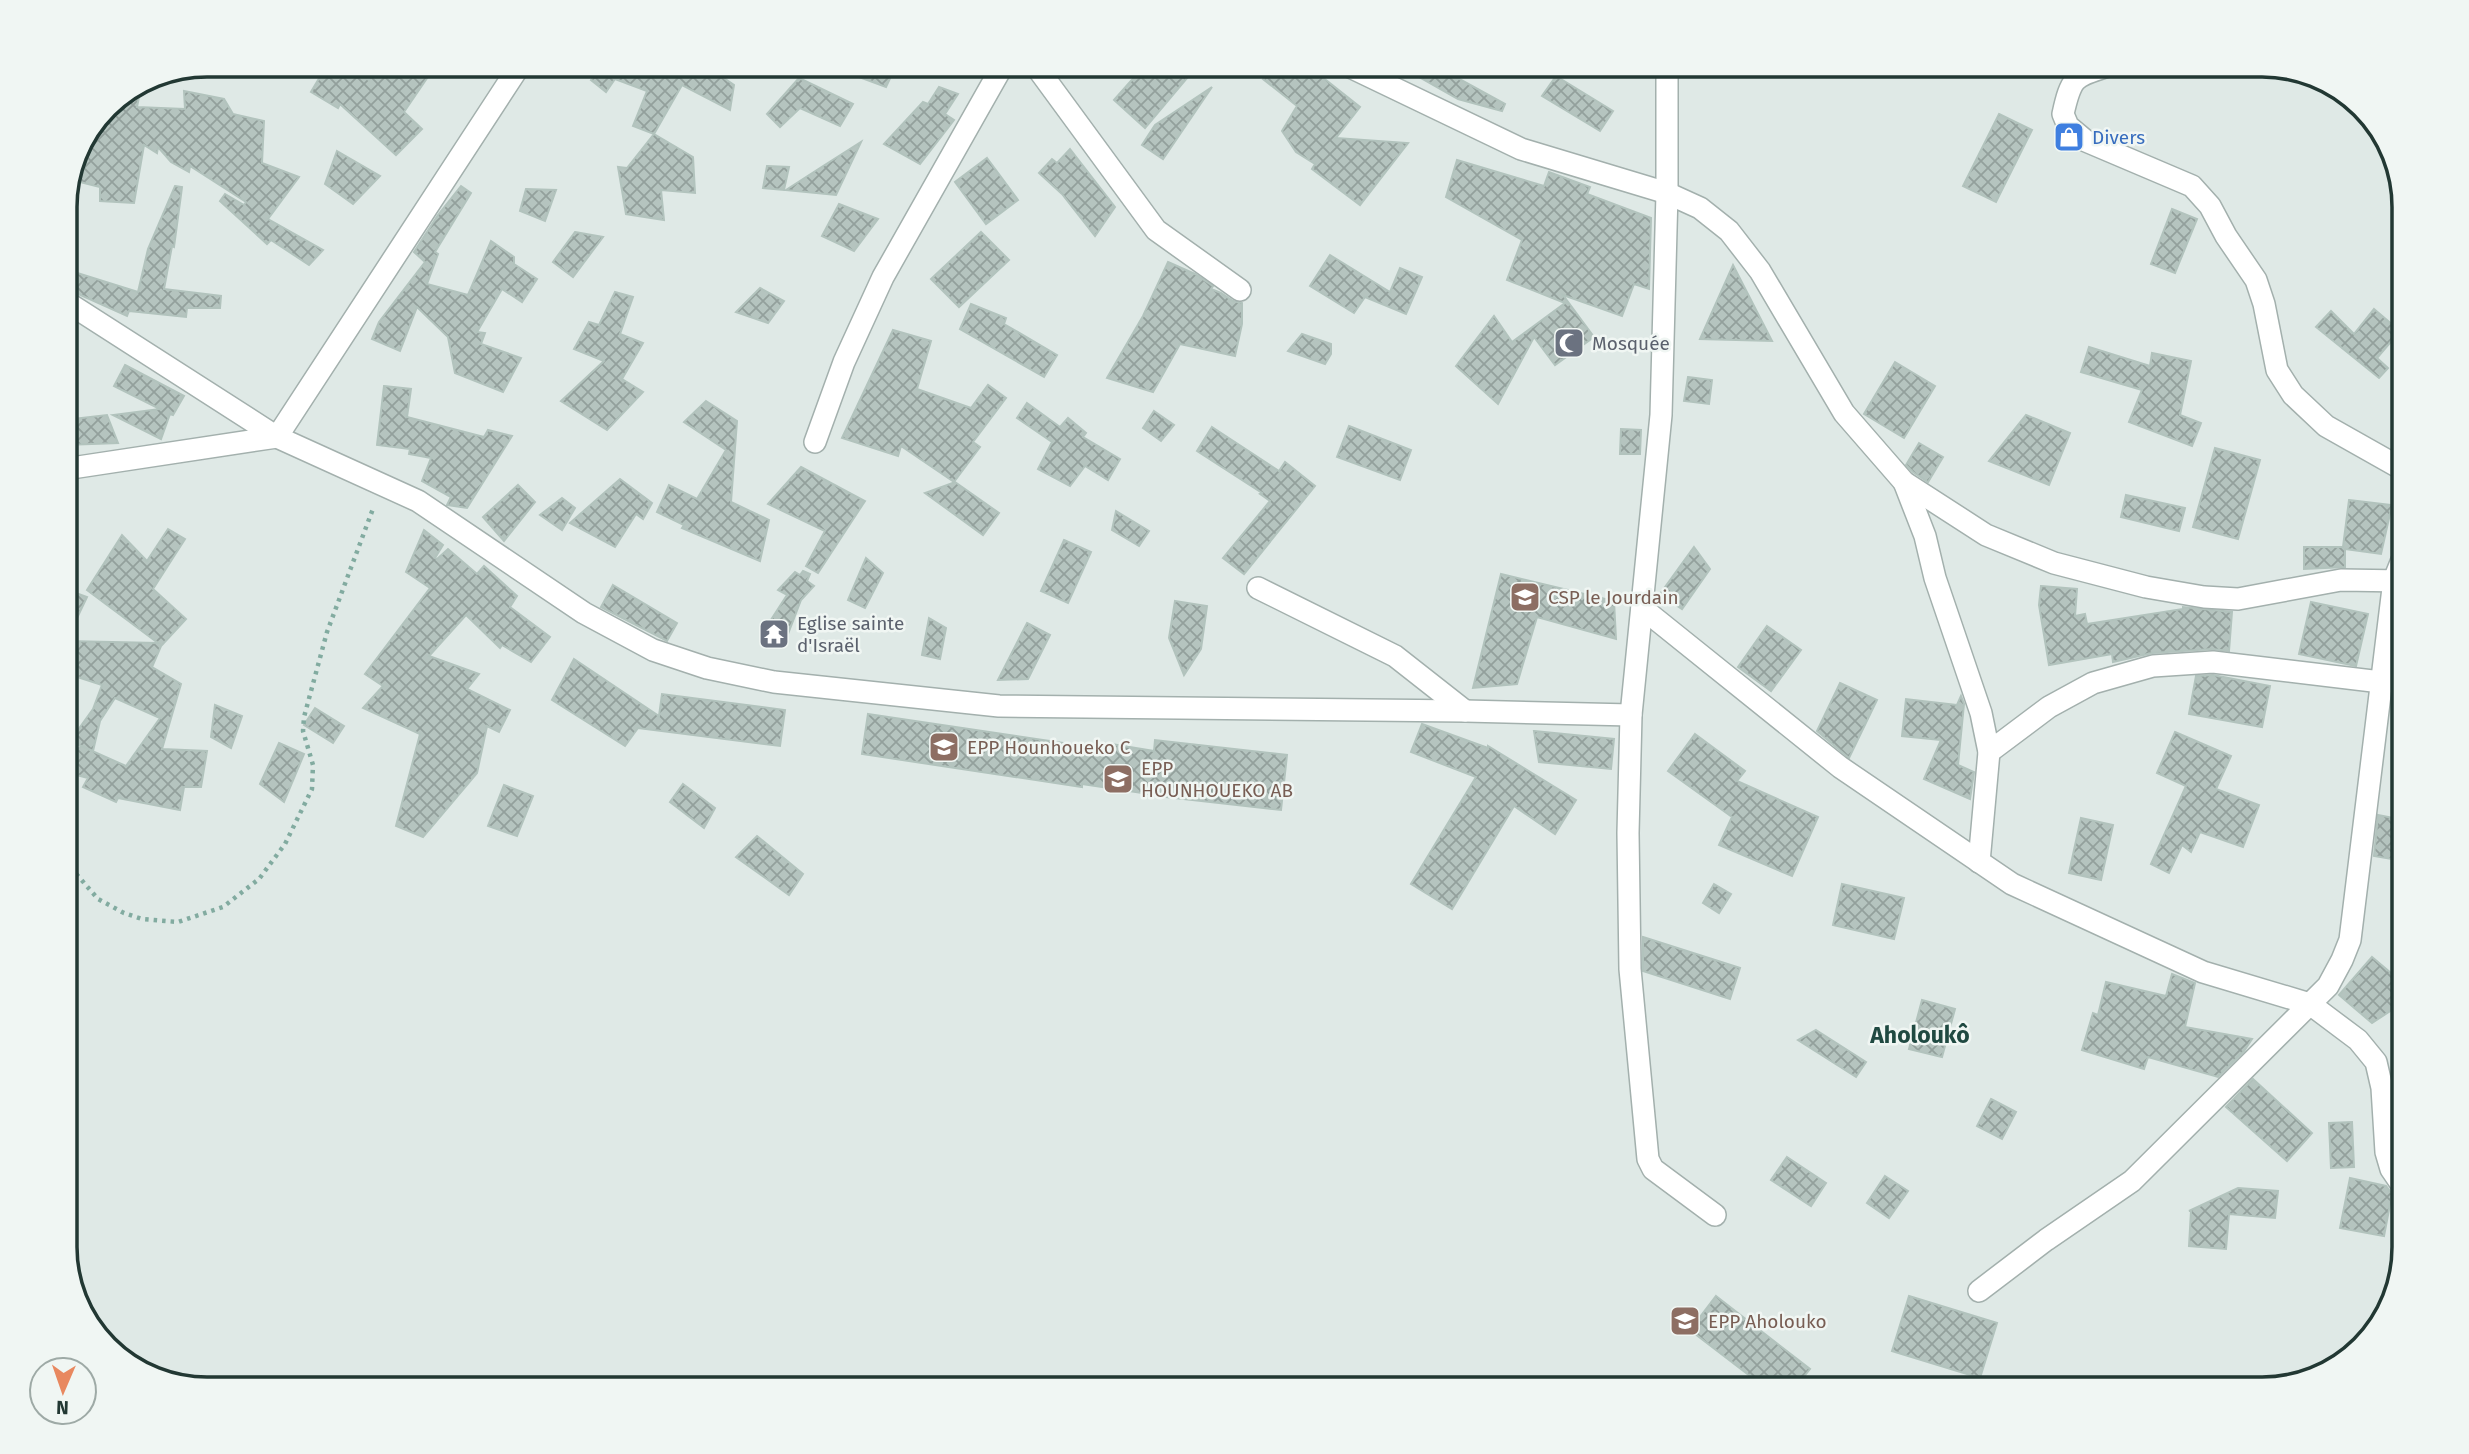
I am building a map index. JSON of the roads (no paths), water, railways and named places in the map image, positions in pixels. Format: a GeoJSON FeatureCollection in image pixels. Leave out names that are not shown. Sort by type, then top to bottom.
{"type":"FeatureCollection","features":[{"type":"Feature","properties":{"kind":"street"},"geometry":{"type":"LineString","coordinates":[[77,467],[277,437],[512,77]]}},
{"type":"Feature","properties":{"kind":"street"},"geometry":{"type":"LineString","coordinates":[[815,442],[844,362],[883,276],[996,77]]}},
{"type":"Feature","properties":{"kind":"street"},"geometry":{"type":"LineString","coordinates":[[1044,77],[1156,230],[1240,290]]}},
{"type":"Feature","properties":{"kind":"street"},"geometry":{"type":"LineString","coordinates":[[1371,77],[1521,149],[1667,192],[1700,208],[1729,231],[1760,271],[1844,413],[1903,482],[1986,535],[2054,563],[2146,587],[2238,600],[2341,580],[2392,581]]}},
{"type":"Feature","properties":{"kind":"street"},"geometry":{"type":"LineString","coordinates":[[1667,77],[1661,415],[1631,715],[1628,833],[1630,969],[1647,1159],[1653,1169],[1715,1215]]}},
{"type":"Feature","properties":{"kind":"street"},"geometry":{"type":"LineString","coordinates":[[2079,77],[2073,83],[2063,114],[2068,126],[2086,141],[2192,186],[2210,206],[2226,236],[2256,280],[2277,370],[2293,395],[2326,426],[2392,463]]}},
{"type":"Feature","properties":{"kind":"street"},"geometry":{"type":"LineString","coordinates":[[77,309],[277,437],[418,501],[584,613],[653,650],[708,668],[761,679],[999,706],[1631,715]]}},
{"type":"Feature","properties":{"kind":"street"},"geometry":{"type":"LineString","coordinates":[[1903,482],[1925,536],[1935,578],[1981,713],[1989,752],[1979,862]]}},
{"type":"Feature","properties":{"kind":"street"},"geometry":{"type":"LineString","coordinates":[[1258,588],[1395,656],[1465,711]]}},
{"type":"Feature","properties":{"kind":"street"},"geometry":{"type":"LineString","coordinates":[[1642,608],[1840,767],[2012,884],[2203,972],[2310,1004],[2358,1040],[2376,1062],[2382,1088],[2386,1152],[2392,1170]]}},
{"type":"Feature","properties":{"kind":"street"},"geometry":{"type":"LineString","coordinates":[[1979,1291],[2046,1240],[2132,1181],[2328,986],[2350,940],[2381,682],[2392,620]]}},
{"type":"Feature","properties":{"kind":"street"},"geometry":{"type":"LineString","coordinates":[[1989,752],[2049,708],[2093,683],[2153,666],[2213,662],[2381,682]]}},
{"type":"Feature","properties":{"kind":"place","name":"Divers"},"geometry":{"type":"Point","coordinates":[2069,137]}},
{"type":"Feature","properties":{"kind":"place","name":"Mosquée"},"geometry":{"type":"Point","coordinates":[1569,343]}},
{"type":"Feature","properties":{"kind":"place","name":"CSP le Jourdain"},"geometry":{"type":"Point","coordinates":[1525,597]}},
{"type":"Feature","properties":{"kind":"place","name":"Eglise sainte d'Israël"},"geometry":{"type":"Point","coordinates":[774,634]}},
{"type":"Feature","properties":{"kind":"place","name":"EPP Hounhoueko C"},"geometry":{"type":"Point","coordinates":[944,747]}},
{"type":"Feature","properties":{"kind":"place","name":"EPP HOUNHOUEKO AB"},"geometry":{"type":"Point","coordinates":[1118,779]}},
{"type":"Feature","properties":{"kind":"place","name":"EPP Aholouko"},"geometry":{"type":"Point","coordinates":[1685,1321]}},
{"type":"Feature","properties":{"kind":"district","name":"Aholoukô"},"geometry":{"type":"Point","coordinates":[1920,1035]}}]}
